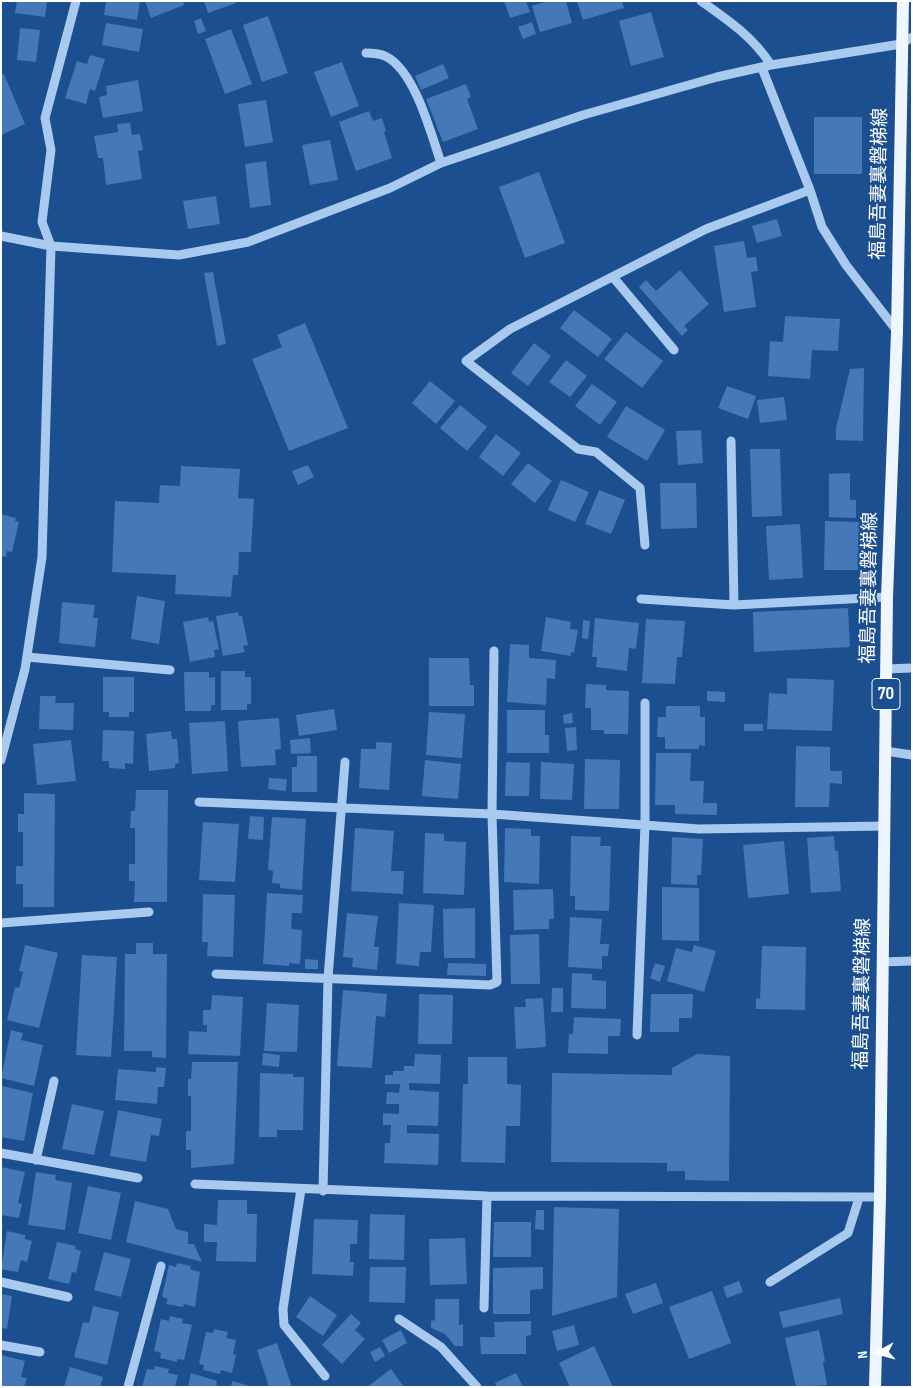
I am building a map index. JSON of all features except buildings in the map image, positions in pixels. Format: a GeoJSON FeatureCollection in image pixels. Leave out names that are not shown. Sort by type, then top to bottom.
{"type":"FeatureCollection","features":[{"type":"Feature","properties":{"kind":"main road","name":"福島吾妻裏磐梯線"},"geometry":{"type":"LineString","coordinates":[[875,1387],[880,1197],[887,597],[906,40],[903,1]]}},
{"type":"Feature","properties":{"kind":"street"},"geometry":{"type":"LineString","coordinates":[[1,760],[27,657],[42,557],[51,246],[42,222],[51,150],[45,118],[76,1]]}},
{"type":"Feature","properties":{"kind":"street"},"geometry":{"type":"LineString","coordinates":[[701,1],[739,28],[759,46],[822,227],[846,265],[897,332]]}},
{"type":"Feature","properties":{"kind":"street"},"geometry":{"type":"LineString","coordinates":[[1,236],[51,246],[179,255],[248,242],[390,188],[441,163],[583,115],[717,77],[906,40]]}},
{"type":"Feature","properties":{"kind":"street"},"geometry":{"type":"LineString","coordinates":[[366,52],[385,56],[401,69],[419,101],[441,163]]}},
{"type":"Feature","properties":{"kind":"street"},"geometry":{"type":"LineString","coordinates":[[645,545],[640,488],[596,452],[578,449],[466,361],[510,329],[706,229],[810,190]]}},
{"type":"Feature","properties":{"kind":"street"},"geometry":{"type":"LineString","coordinates":[[613,277],[674,350]]}},
{"type":"Feature","properties":{"kind":"street"},"geometry":{"type":"LineString","coordinates":[[731,441],[734,605]]}},
{"type":"Feature","properties":{"kind":"street"},"geometry":{"type":"LineString","coordinates":[[641,599],[734,605],[887,597]]}},
{"type":"Feature","properties":{"kind":"street"},"geometry":{"type":"LineString","coordinates":[[216,974],[490,985],[497,982],[492,814],[494,652]]}},
{"type":"Feature","properties":{"kind":"street"},"geometry":{"type":"LineString","coordinates":[[27,657],[170,670]]}},
{"type":"Feature","properties":{"kind":"street"},"geometry":{"type":"LineString","coordinates":[[886,669],[912,668]]}},
{"type":"Feature","properties":{"kind":"street"},"geometry":{"type":"LineString","coordinates":[[637,1035],[645,824],[645,703]]}},
{"type":"Feature","properties":{"kind":"street"},"geometry":{"type":"LineString","coordinates":[[885,751],[912,755]]}},
{"type":"Feature","properties":{"kind":"street"},"geometry":{"type":"LineString","coordinates":[[324,1191],[328,978],[343,808],[345,762]]}},
{"type":"Feature","properties":{"kind":"street"},"geometry":{"type":"LineString","coordinates":[[199,802],[492,814],[699,829],[885,826]]}},
{"type":"Feature","properties":{"kind":"street"},"geometry":{"type":"LineString","coordinates":[[1,922],[149,912]]}},
{"type":"Feature","properties":{"kind":"street"},"geometry":{"type":"LineString","coordinates":[[882,962],[912,961]]}},
{"type":"Feature","properties":{"kind":"street"},"geometry":{"type":"LineString","coordinates":[[36,1160],[54,1081]]}},
{"type":"Feature","properties":{"kind":"street"},"geometry":{"type":"LineString","coordinates":[[1,1153],[138,1178]]}},
{"type":"Feature","properties":{"kind":"street"},"geometry":{"type":"LineString","coordinates":[[195,1184],[324,1191],[487,1196],[880,1197]]}},
{"type":"Feature","properties":{"kind":"street"},"geometry":{"type":"LineString","coordinates":[[301,1189],[283,1309],[284,1325],[325,1376]]}},
{"type":"Feature","properties":{"kind":"street"},"geometry":{"type":"LineString","coordinates":[[484,1308],[487,1196]]}},
{"type":"Feature","properties":{"kind":"street"},"geometry":{"type":"LineString","coordinates":[[770,1282],[848,1233],[859,1198]]}},
{"type":"Feature","properties":{"kind":"street"},"geometry":{"type":"LineString","coordinates":[[128,1387],[160,1266]]}},
{"type":"Feature","properties":{"kind":"street"},"geometry":{"type":"LineString","coordinates":[[1,1282],[68,1297]]}},
{"type":"Feature","properties":{"kind":"street"},"geometry":{"type":"LineString","coordinates":[[399,1319],[441,1347],[477,1387]]}},
{"type":"Feature","properties":{"kind":"street"},"geometry":{"type":"LineString","coordinates":[[1,1345],[40,1352]]}}]}
